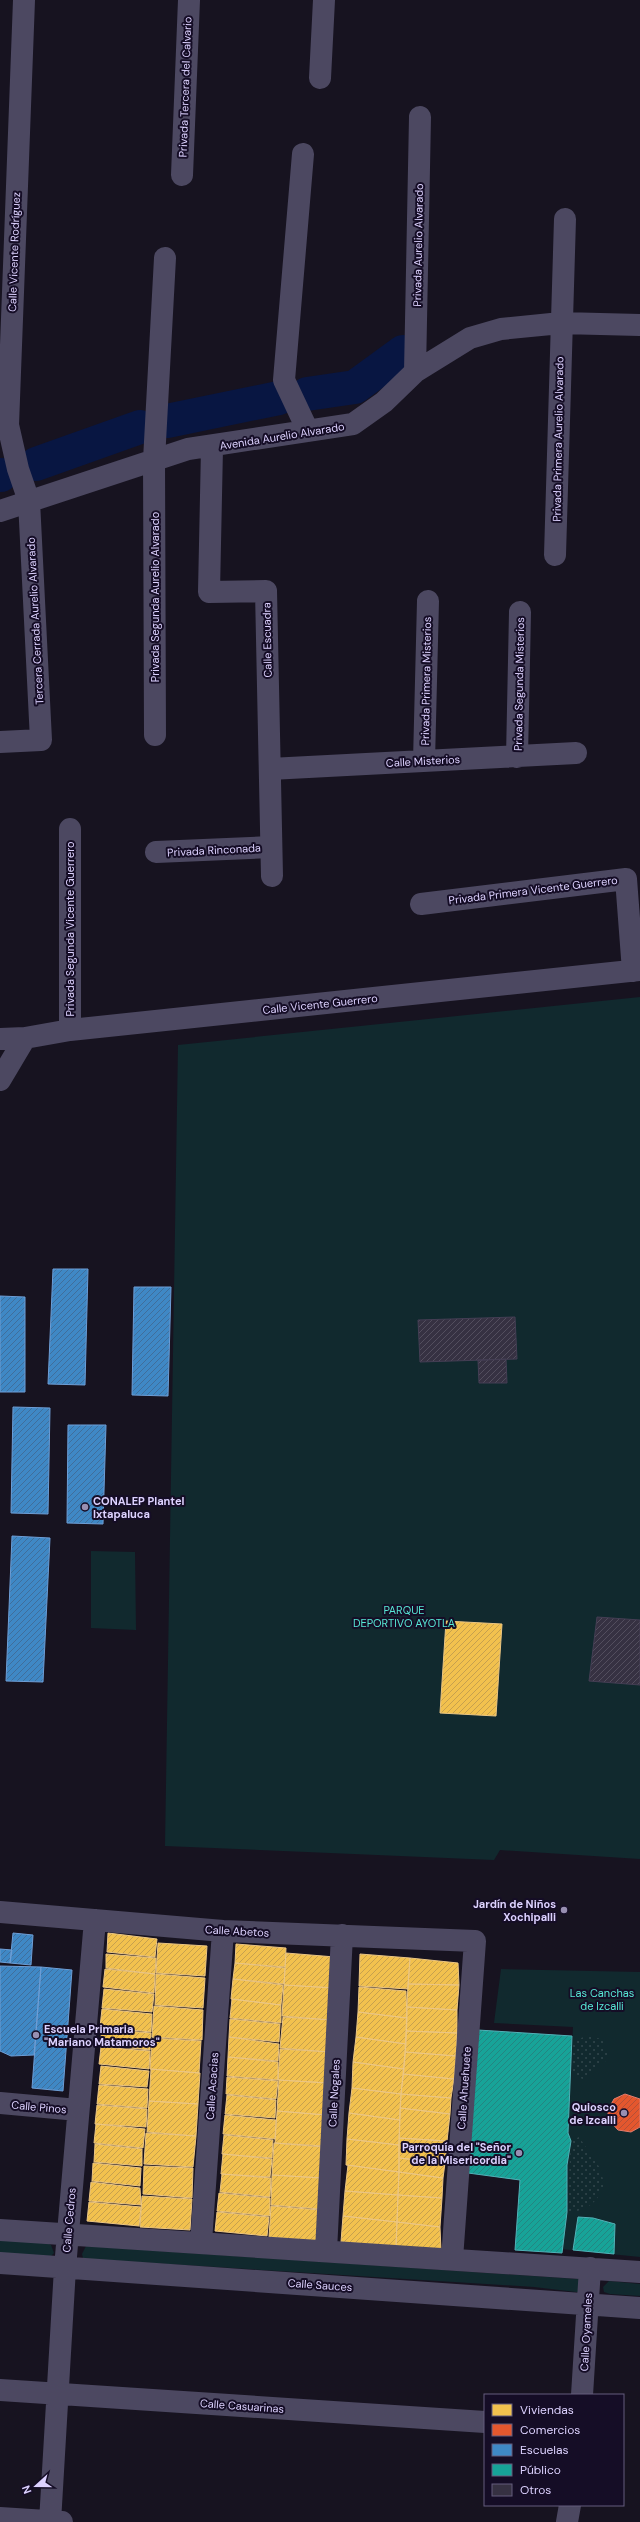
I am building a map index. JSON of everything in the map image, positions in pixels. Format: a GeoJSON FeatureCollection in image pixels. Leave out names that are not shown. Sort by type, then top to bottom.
{"type":"FeatureCollection","features":[{"type":"Feature","properties":{"kind":"street","name":"Calle Vicente Rodríguez"},"geometry":{"type":"LineString","coordinates":[[24,0],[8,425],[18,470],[30,501]]}},
{"type":"Feature","properties":{"kind":"street","name":"Privada Tercera del Calvario"},"geometry":{"type":"LineString","coordinates":[[182,175],[189,0]]}},
{"type":"Feature","properties":{"kind":"street"},"geometry":{"type":"LineString","coordinates":[[320,78],[324,0]]}},
{"type":"Feature","properties":{"kind":"street","name":"Privada Aurelio Alvarado"},"geometry":{"type":"LineString","coordinates":[[415,372],[420,117]]}},
{"type":"Feature","properties":{"kind":"street"},"geometry":{"type":"LineString","coordinates":[[303,154],[284,380],[308,431]]}},
{"type":"Feature","properties":{"kind":"street","name":"Privada Primera Aurelio Alvarado"},"geometry":{"type":"LineString","coordinates":[[555,555],[565,219]]}},
{"type":"Feature","properties":{"kind":"street","name":"Privada Segunda Aurelio Alvarado"},"geometry":{"type":"LineString","coordinates":[[155,734],[154,460],[164,258]]}},
{"type":"Feature","properties":{"kind":"street","name":"Avenida Aurelio Alvarado"},"geometry":{"type":"LineString","coordinates":[[0,511],[188,450],[212,448],[353,424],[384,402],[415,372],[470,338],[501,329],[561,323],[640,325]]}},
{"type":"Feature","properties":{"kind":"street","name":"Calle Escuadra"},"geometry":{"type":"LineString","coordinates":[[212,448],[209,592],[266,591],[270,769]]}},
{"type":"Feature","properties":{"kind":"street","name":"Tercera Cerrada Aurelio Alvarado"},"geometry":{"type":"LineString","coordinates":[[0,742],[41,740],[30,501]]}},
{"type":"Feature","properties":{"kind":"street","name":"Privada Primera Misterios"},"geometry":{"type":"LineString","coordinates":[[424,761],[428,601]]}},
{"type":"Feature","properties":{"kind":"street","name":"Privada Segunda Misterios"},"geometry":{"type":"LineString","coordinates":[[517,757],[520,612]]}},
{"type":"Feature","properties":{"kind":"street","name":"Calle Misterios"},"geometry":{"type":"LineString","coordinates":[[270,769],[576,753]]}},
{"type":"Feature","properties":{"kind":"street"},"geometry":{"type":"LineString","coordinates":[[270,769],[272,876]]}},
{"type":"Feature","properties":{"kind":"street","name":"Privada Segunda Vicente Guerrero"},"geometry":{"type":"LineString","coordinates":[[70,829],[70,1030]]}},
{"type":"Feature","properties":{"kind":"street","name":"Privada Rinconada"},"geometry":{"type":"LineString","coordinates":[[156,852],[272,847]]}},
{"type":"Feature","properties":{"kind":"street","name":"Privada Primera Vicente Guerrero"},"geometry":{"type":"LineString","coordinates":[[421,904],[626,879],[636,971]]}},
{"type":"Feature","properties":{"kind":"street","name":"Calle Vicente Guerrero"},"geometry":{"type":"LineString","coordinates":[[0,1039],[25,1038],[70,1030],[636,971]]}},
{"type":"Feature","properties":{"kind":"street"},"geometry":{"type":"LineString","coordinates":[[0,1080],[25,1038]]}},
{"type":"Feature","properties":{"kind":"street","name":"Calle Abetos"},"geometry":{"type":"LineString","coordinates":[[0,1912],[223,1931],[475,1941]]}},
{"type":"Feature","properties":{"kind":"street","name":"Calle Cedros"},"geometry":{"type":"LineString","coordinates":[[54,2522],[58,2394],[65,2268],[95,1920]]}},
{"type":"Feature","properties":{"kind":"street","name":"Calle Acacias"},"geometry":{"type":"LineString","coordinates":[[201,2242],[223,1931]]}},
{"type":"Feature","properties":{"kind":"street","name":"Calle Nogales"},"geometry":{"type":"LineString","coordinates":[[326,2251],[342,1935]]}},
{"type":"Feature","properties":{"kind":"street","name":"Calle Ahuehuete"},"geometry":{"type":"LineString","coordinates":[[452,2259],[475,1941]]}},
{"type":"Feature","properties":{"kind":"street","name":"Calle Pinos"},"geometry":{"type":"LineString","coordinates":[[0,2103],[78,2110]]}},
{"type":"Feature","properties":{"kind":"street"},"geometry":{"type":"LineString","coordinates":[[0,2230],[68,2236],[201,2242],[640,2272]]}},
{"type":"Feature","properties":{"kind":"street","name":"Calle Sauces"},"geometry":{"type":"LineString","coordinates":[[0,2263],[588,2303],[640,2308]]}},
{"type":"Feature","properties":{"kind":"street","name":"Calle Oyameles"},"geometry":{"type":"LineString","coordinates":[[582,2394],[590,2268]]}},
{"type":"Feature","properties":{"kind":"street","name":"Calle Casuarinas"},"geometry":{"type":"LineString","coordinates":[[0,2390],[484,2422]]}},
{"type":"Feature","properties":{"kind":"street"},"geometry":{"type":"LineString","coordinates":[[567,2522],[570,2506]]}},
{"type":"Feature","properties":{"kind":"street"},"geometry":{"type":"LineString","coordinates":[[0,2518],[54,2522]]}},
{"type":"Feature","properties":{"kind":"green space","name":"PARQUE DEPORTIVO AYOTLA"},"geometry":{"type":"Polygon","coordinates":[[[640,997],[640,1859],[500,1850],[494,1860],[165,1846],[178,1045],[640,997]]]}},
{"type":"Feature","properties":{"kind":"green space"},"geometry":{"type":"Polygon","coordinates":[[[91,1551],[135,1552],[136,1630],[91,1628],[91,1551]]]}},
{"type":"Feature","properties":{"kind":"green space","name":"Las Canchas de Izcalli"},"geometry":{"type":"Polygon","coordinates":[[[501,1969],[640,1972],[640,2257],[561,2249],[573,2027],[494,2023],[501,1969]]]}},
{"type":"Feature","properties":{"kind":"green space"},"geometry":{"type":"Polygon","coordinates":[[[587,2036],[602,2039],[609,2059],[594,2068],[583,2079],[571,2075],[572,2041],[587,2036]]]}},
{"type":"Feature","properties":{"kind":"green space"},"geometry":{"type":"Polygon","coordinates":[[[579,2137],[600,2168],[605,2187],[598,2198],[590,2206],[574,2212],[567,2212],[571,2141],[579,2137]]]}},
{"type":"Feature","properties":{"kind":"green space"},"geometry":{"type":"Polygon","coordinates":[[[0,2240],[47,2243],[51,2245],[54,2253],[51,2256],[0,2254],[0,2240]]]}},
{"type":"Feature","properties":{"kind":"green space"},"geometry":{"type":"Polygon","coordinates":[[[86,2246],[578,2279],[583,2281],[581,2292],[576,2292],[534,2287],[88,2259],[83,2258],[82,2254],[86,2246]]]}},
{"type":"Feature","properties":{"kind":"green space"},"geometry":{"type":"Polygon","coordinates":[[[609,2281],[640,2284],[640,2296],[610,2294],[604,2292],[603,2287],[609,2281]]]}},
{"type":"Feature","properties":{"kind":"building: Viviendas"},"geometry":{"type":"Polygon","coordinates":[[[446,1621],[502,1624],[496,1716],[440,1713],[446,1621]]]}},
{"type":"Feature","properties":{"kind":"building: Viviendas"},"geometry":{"type":"Polygon","coordinates":[[[108,1933],[157,1939],[155,1957],[107,1952],[108,1933]]]}},
{"type":"Feature","properties":{"kind":"building: Viviendas"},"geometry":{"type":"Polygon","coordinates":[[[158,1943],[207,1946],[205,1976],[156,1973],[158,1943]]]}},
{"type":"Feature","properties":{"kind":"building: Viviendas"},"geometry":{"type":"Polygon","coordinates":[[[236,1944],[286,1948],[285,1967],[235,1963],[236,1944]]]}},
{"type":"Feature","properties":{"kind":"building: Viviendas"},"geometry":{"type":"Polygon","coordinates":[[[286,1953],[335,1957],[334,1988],[284,1985],[286,1953]]]}},
{"type":"Feature","properties":{"kind":"building: Viviendas"},"geometry":{"type":"Polygon","coordinates":[[[106,1954],[156,1958],[155,1974],[106,1968],[106,1954]]]}},
{"type":"Feature","properties":{"kind":"building: Viviendas"},"geometry":{"type":"Polygon","coordinates":[[[360,1954],[410,1958],[408,1989],[359,1986],[360,1954]]]}},
{"type":"Feature","properties":{"kind":"building: Viviendas"},"geometry":{"type":"Polygon","coordinates":[[[410,1958],[458,1963],[459,1985],[408,1984],[410,1958]]]}},
{"type":"Feature","properties":{"kind":"building: Viviendas"},"geometry":{"type":"Polygon","coordinates":[[[235,1963],[285,1968],[284,1984],[233,1979],[235,1963]]]}},
{"type":"Feature","properties":{"kind":"building: Viviendas"},"geometry":{"type":"Polygon","coordinates":[[[105,1969],[155,1974],[154,1993],[103,1987],[105,1969]]]}},
{"type":"Feature","properties":{"kind":"building: Viviendas"},"geometry":{"type":"Polygon","coordinates":[[[156,1974],[205,1978],[203,2008],[155,2005],[156,1974]]]}},
{"type":"Feature","properties":{"kind":"building: Viviendas"},"geometry":{"type":"Polygon","coordinates":[[[233,1979],[283,1985],[281,2005],[231,1999],[233,1979]]]}},
{"type":"Feature","properties":{"kind":"building: Viviendas"},"geometry":{"type":"Polygon","coordinates":[[[408,1984],[459,1985],[457,2010],[407,2007],[408,1984]]]}},
{"type":"Feature","properties":{"kind":"building: Viviendas"},"geometry":{"type":"Polygon","coordinates":[[[284,1985],[334,1988],[331,2020],[282,2016],[284,1985]]]}},
{"type":"Feature","properties":{"kind":"building: Viviendas"},"geometry":{"type":"Polygon","coordinates":[[[359,1987],[406,1991],[407,2018],[358,2012],[359,1987]]]}},
{"type":"Feature","properties":{"kind":"building: Viviendas"},"geometry":{"type":"Polygon","coordinates":[[[104,1989],[154,1994],[152,2012],[102,2008],[104,1989]]]}},
{"type":"Feature","properties":{"kind":"building: Viviendas"},"geometry":{"type":"Polygon","coordinates":[[[232,1999],[281,2005],[281,2023],[230,2018],[232,1999]]]}},
{"type":"Feature","properties":{"kind":"building: Viviendas"},"geometry":{"type":"Polygon","coordinates":[[[154,2006],[203,2010],[202,2040],[152,2037],[154,2006]]]}},
{"type":"Feature","properties":{"kind":"building: Viviendas"},"geometry":{"type":"Polygon","coordinates":[[[407,2007],[457,2010],[457,2033],[406,2031],[407,2007]]]}},
{"type":"Feature","properties":{"kind":"building: Viviendas"},"geometry":{"type":"Polygon","coordinates":[[[102,2009],[152,2014],[151,2032],[100,2027],[102,2009]]]}},
{"type":"Feature","properties":{"kind":"building: Viviendas"},"geometry":{"type":"Polygon","coordinates":[[[358,2012],[407,2018],[406,2044],[356,2037],[358,2012]]]}},
{"type":"Feature","properties":{"kind":"building: Viviendas"},"geometry":{"type":"Polygon","coordinates":[[[283,2017],[332,2020],[330,2052],[280,2048],[283,2017]]]}},
{"type":"Feature","properties":{"kind":"building: Viviendas"},"geometry":{"type":"Polygon","coordinates":[[[230,2019],[280,2024],[279,2042],[229,2037],[230,2019]]]}},
{"type":"Feature","properties":{"kind":"building: Viviendas"},"geometry":{"type":"Polygon","coordinates":[[[102,2029],[151,2033],[150,2050],[100,2045],[102,2029]]]}},
{"type":"Feature","properties":{"kind":"building: Viviendas"},"geometry":{"type":"Polygon","coordinates":[[[406,2031],[457,2033],[456,2056],[405,2052],[406,2031]]]}},
{"type":"Feature","properties":{"kind":"building: Viviendas"},"geometry":{"type":"Polygon","coordinates":[[[229,2037],[279,2044],[278,2061],[228,2057],[229,2037]]]}},
{"type":"Feature","properties":{"kind":"building: Viviendas"},"geometry":{"type":"Polygon","coordinates":[[[356,2037],[406,2044],[404,2069],[353,2062],[356,2037]]]}},
{"type":"Feature","properties":{"kind":"building: Viviendas"},"geometry":{"type":"Polygon","coordinates":[[[152,2038],[201,2041],[199,2073],[150,2069],[152,2038]]]}},
{"type":"Feature","properties":{"kind":"building: Viviendas"},"geometry":{"type":"Polygon","coordinates":[[[101,2047],[150,2051],[149,2069],[99,2064],[101,2047]]]}},
{"type":"Feature","properties":{"kind":"building: Viviendas"},"geometry":{"type":"Polygon","coordinates":[[[280,2049],[330,2052],[328,2083],[278,2080],[280,2049]]]}},
{"type":"Feature","properties":{"kind":"building: Viviendas"},"geometry":{"type":"Polygon","coordinates":[[[405,2052],[456,2056],[454,2079],[403,2074],[405,2052]]]}},
{"type":"Feature","properties":{"kind":"building: Viviendas"},"geometry":{"type":"Polygon","coordinates":[[[228,2057],[278,2062],[278,2080],[227,2076],[228,2057]]]}},
{"type":"Feature","properties":{"kind":"building: Viviendas"},"geometry":{"type":"Polygon","coordinates":[[[353,2062],[404,2069],[401,2094],[352,2088],[353,2062]]]}},
{"type":"Feature","properties":{"kind":"building: Viviendas"},"geometry":{"type":"Polygon","coordinates":[[[101,2066],[149,2071],[147,2087],[99,2084],[101,2066]]]}},
{"type":"Feature","properties":{"kind":"building: Viviendas"},"geometry":{"type":"Polygon","coordinates":[[[151,2069],[200,2073],[198,2104],[149,2101],[151,2069]]]}},
{"type":"Feature","properties":{"kind":"building: Viviendas"},"geometry":{"type":"Polygon","coordinates":[[[403,2074],[454,2079],[451,2098],[401,2094],[403,2074]]]}},
{"type":"Feature","properties":{"kind":"building: Viviendas"},"geometry":{"type":"Polygon","coordinates":[[[227,2077],[278,2081],[276,2099],[226,2094],[227,2077]]]}},
{"type":"Feature","properties":{"kind":"building: Viviendas"},"geometry":{"type":"Polygon","coordinates":[[[279,2080],[328,2083],[326,2115],[277,2111],[279,2080]]]}},
{"type":"Feature","properties":{"kind":"building: Viviendas"},"geometry":{"type":"Polygon","coordinates":[[[99,2085],[148,2089],[147,2108],[97,2104],[99,2085]]]}},
{"type":"Feature","properties":{"kind":"building: Viviendas"},"geometry":{"type":"Polygon","coordinates":[[[352,2088],[401,2094],[400,2120],[349,2113],[352,2088]]]}},
{"type":"Feature","properties":{"kind":"building: Viviendas"},"geometry":{"type":"Polygon","coordinates":[[[401,2094],[451,2098],[450,2114],[400,2108],[401,2094]]]}},
{"type":"Feature","properties":{"kind":"building: Viviendas"},"geometry":{"type":"Polygon","coordinates":[[[227,2095],[276,2100],[275,2118],[225,2114],[227,2095]]]}},
{"type":"Feature","properties":{"kind":"building: Viviendas"},"geometry":{"type":"Polygon","coordinates":[[[149,2101],[198,2104],[196,2136],[147,2132],[149,2101]]]}},
{"type":"Feature","properties":{"kind":"building: Viviendas"},"geometry":{"type":"Polygon","coordinates":[[[97,2105],[147,2109],[146,2127],[95,2124],[97,2105]]]}},
{"type":"Feature","properties":{"kind":"building: Viviendas"},"geometry":{"type":"Polygon","coordinates":[[[400,2108],[450,2114],[447,2141],[399,2138],[400,2108]]]}},
{"type":"Feature","properties":{"kind":"building: Viviendas"},"geometry":{"type":"Polygon","coordinates":[[[277,2111],[326,2115],[324,2146],[275,2143],[277,2111]]]}},
{"type":"Feature","properties":{"kind":"building: Viviendas"},"geometry":{"type":"Polygon","coordinates":[[[349,2113],[400,2120],[399,2145],[347,2139],[349,2113]]]}},
{"type":"Feature","properties":{"kind":"building: Viviendas"},"geometry":{"type":"Polygon","coordinates":[[[225,2115],[276,2120],[275,2139],[223,2134],[225,2115]]]}},
{"type":"Feature","properties":{"kind":"building: Viviendas"},"geometry":{"type":"Polygon","coordinates":[[[96,2124],[145,2129],[143,2148],[94,2143],[96,2124]]]}},
{"type":"Feature","properties":{"kind":"building: Viviendas"},"geometry":{"type":"Polygon","coordinates":[[[146,2133],[196,2136],[193,2167],[144,2164],[146,2133]]]}},
{"type":"Feature","properties":{"kind":"building: Viviendas"},"geometry":{"type":"Polygon","coordinates":[[[224,2135],[273,2140],[272,2158],[222,2154],[224,2135]]]}},
{"type":"Feature","properties":{"kind":"building: Viviendas"},"geometry":{"type":"Polygon","coordinates":[[[399,2138],[447,2141],[445,2163],[399,2158],[399,2138]]]}},
{"type":"Feature","properties":{"kind":"building: Viviendas"},"geometry":{"type":"Polygon","coordinates":[[[347,2139],[399,2145],[399,2172],[346,2165],[347,2139]]]}},
{"type":"Feature","properties":{"kind":"building: Viviendas"},"geometry":{"type":"Polygon","coordinates":[[[274,2143],[324,2147],[322,2178],[272,2175],[274,2143]]]}},
{"type":"Feature","properties":{"kind":"building: Viviendas"},"geometry":{"type":"Polygon","coordinates":[[[95,2144],[142,2149],[142,2166],[94,2162],[95,2144]]]}},
{"type":"Feature","properties":{"kind":"building: Viviendas"},"geometry":{"type":"Polygon","coordinates":[[[223,2154],[272,2159],[270,2177],[221,2174],[223,2154]]]}},
{"type":"Feature","properties":{"kind":"building: Viviendas"},"geometry":{"type":"Polygon","coordinates":[[[399,2158],[445,2163],[443,2178],[399,2172],[399,2158]]]}},
{"type":"Feature","properties":{"kind":"building: Viviendas"},"geometry":{"type":"Polygon","coordinates":[[[93,2163],[141,2168],[140,2186],[92,2181],[93,2163]]]}},
{"type":"Feature","properties":{"kind":"building: Viviendas"},"geometry":{"type":"Polygon","coordinates":[[[348,2165],[399,2172],[398,2195],[345,2191],[348,2165]]]}},
{"type":"Feature","properties":{"kind":"building: Viviendas"},"geometry":{"type":"Polygon","coordinates":[[[144,2166],[193,2168],[192,2198],[143,2194],[144,2166]]]}},
{"type":"Feature","properties":{"kind":"building: Viviendas"},"geometry":{"type":"Polygon","coordinates":[[[399,2172],[443,2178],[442,2198],[398,2195],[399,2172]]]}},
{"type":"Feature","properties":{"kind":"building: Viviendas"},"geometry":{"type":"Polygon","coordinates":[[[222,2174],[271,2178],[270,2197],[220,2192],[222,2174]]]}},
{"type":"Feature","properties":{"kind":"building: Viviendas"},"geometry":{"type":"Polygon","coordinates":[[[272,2175],[322,2178],[320,2209],[271,2205],[272,2175]]]}},
{"type":"Feature","properties":{"kind":"building: Viviendas"},"geometry":{"type":"Polygon","coordinates":[[[91,2182],[140,2188],[141,2205],[89,2201],[91,2182]]]}},
{"type":"Feature","properties":{"kind":"building: Viviendas"},"geometry":{"type":"Polygon","coordinates":[[[345,2191],[398,2195],[397,2222],[343,2216],[345,2191]]]}},
{"type":"Feature","properties":{"kind":"building: Viviendas"},"geometry":{"type":"Polygon","coordinates":[[[219,2193],[270,2198],[270,2216],[217,2211],[219,2193]]]}},
{"type":"Feature","properties":{"kind":"building: Viviendas"},"geometry":{"type":"Polygon","coordinates":[[[398,2195],[442,2198],[440,2227],[397,2222],[398,2195]]]}},
{"type":"Feature","properties":{"kind":"building: Viviendas"},"geometry":{"type":"Polygon","coordinates":[[[142,2196],[192,2199],[190,2230],[140,2227],[142,2196]]]}},
{"type":"Feature","properties":{"kind":"building: Viviendas"},"geometry":{"type":"Polygon","coordinates":[[[89,2202],[141,2207],[139,2226],[87,2221],[89,2202]]]}},
{"type":"Feature","properties":{"kind":"building: Viviendas"},"geometry":{"type":"Polygon","coordinates":[[[271,2206],[320,2210],[318,2241],[269,2237],[271,2206]]]}},
{"type":"Feature","properties":{"kind":"building: Viviendas"},"geometry":{"type":"Polygon","coordinates":[[[217,2212],[269,2217],[267,2236],[215,2231],[217,2212]]]}},
{"type":"Feature","properties":{"kind":"building: Viviendas"},"geometry":{"type":"Polygon","coordinates":[[[343,2216],[397,2222],[396,2246],[341,2242],[343,2216]]]}},
{"type":"Feature","properties":{"kind":"building: Viviendas"},"geometry":{"type":"Polygon","coordinates":[[[397,2222],[440,2227],[441,2251],[396,2246],[397,2222]]]}},
{"type":"Feature","properties":{"kind":"building: Comercios","name":"Quiosco de Izcalli"},"geometry":{"type":"Polygon","coordinates":[[[625,2094],[640,2099],[640,2127],[631,2132],[618,2130],[610,2121],[608,2116],[608,2110],[614,2099],[625,2094]]]}},
{"type":"Feature","properties":{"kind":"building: Escuelas"},"geometry":{"type":"Polygon","coordinates":[[[53,1269],[88,1269],[85,1385],[48,1384],[53,1269]]]}},
{"type":"Feature","properties":{"kind":"building: Escuelas"},"geometry":{"type":"Polygon","coordinates":[[[134,1287],[171,1287],[168,1396],[132,1395],[134,1287]]]}},
{"type":"Feature","properties":{"kind":"building: Escuelas"},"geometry":{"type":"Polygon","coordinates":[[[0,1296],[25,1297],[25,1392],[0,1392],[0,1296]]]}},
{"type":"Feature","properties":{"kind":"building: Escuelas"},"geometry":{"type":"Polygon","coordinates":[[[13,1407],[50,1408],[48,1514],[11,1513],[13,1407]]]}},
{"type":"Feature","properties":{"kind":"building: Escuelas"},"geometry":{"type":"Polygon","coordinates":[[[68,1425],[106,1425],[103,1524],[67,1523],[68,1425]]]}},
{"type":"Feature","properties":{"kind":"building: Escuelas"},"geometry":{"type":"Polygon","coordinates":[[[12,1536],[50,1538],[43,1682],[6,1681],[12,1536]]]}},
{"type":"Feature","properties":{"kind":"building: Escuelas"},"geometry":{"type":"Polygon","coordinates":[[[13,1933],[33,1935],[31,1965],[10,1963],[13,1933]]]}},
{"type":"Feature","properties":{"kind":"building: Escuelas"},"geometry":{"type":"Polygon","coordinates":[[[0,1949],[12,1950],[10,1963],[0,1962],[0,1949]]]}},
{"type":"Feature","properties":{"kind":"building: Escuelas"},"geometry":{"type":"Polygon","coordinates":[[[0,1966],[41,1967],[34,2055],[11,2056],[0,2051],[0,1966]]]}},
{"type":"Feature","properties":{"kind":"building: Escuelas"},"geometry":{"type":"Polygon","coordinates":[[[41,1967],[72,1970],[63,2091],[32,2088],[41,1967]]]}},
{"type":"Feature","properties":{"kind":"building: Público","name":"Parroquía del \"Señor de la Misericordia\""},"geometry":{"type":"Polygon","coordinates":[[[478,2030],[572,2036],[568,2133],[571,2141],[567,2165],[567,2212],[562,2253],[515,2250],[520,2180],[468,2173],[478,2030]]]}},
{"type":"Feature","properties":{"kind":"building: Público"},"geometry":{"type":"Polygon","coordinates":[[[578,2217],[593,2218],[615,2224],[614,2254],[573,2250],[578,2217]]]}},
{"type":"Feature","properties":{"kind":"building: Otros"},"geometry":{"type":"Polygon","coordinates":[[[515,1317],[517,1359],[420,1362],[418,1320],[515,1317]]]}},
{"type":"Feature","properties":{"kind":"building: Otros"},"geometry":{"type":"Polygon","coordinates":[[[506,1359],[507,1383],[479,1383],[478,1360],[506,1359]]]}},
{"type":"Feature","properties":{"kind":"building: Otros"},"geometry":{"type":"Polygon","coordinates":[[[597,1617],[640,1620],[640,1685],[589,1681],[597,1617]]]}},
{"type":"Feature","properties":{"kind":"waterway"},"geometry":{"type":"LineString","coordinates":[[307,394],[355,387],[403,352]]}},
{"type":"Feature","properties":{"kind":"waterway"},"geometry":{"type":"LineString","coordinates":[[167,421],[279,398]]}},
{"type":"Feature","properties":{"kind":"waterway"},"geometry":{"type":"LineString","coordinates":[[36,464],[140,427]]}},
{"type":"Feature","properties":{"kind":"place","name":"CONALEP Plantel Ixtapaluca"},"geometry":{"type":"Point","coordinates":[85,1507]}},
{"type":"Feature","properties":{"kind":"place","name":"Jardín de Niños Xochipalli"},"geometry":{"type":"Point","coordinates":[564,1910]}},
{"type":"Feature","properties":{"kind":"place","name":"Escuela Primaria \"Mariano Matamoros\""},"geometry":{"type":"Point","coordinates":[36,2035]}},
{"type":"Feature","properties":{"kind":"place","name":"Quiosco de Izcalli"},"geometry":{"type":"Point","coordinates":[624,2113]}},
{"type":"Feature","properties":{"kind":"place","name":"Parroquía del \"Señor de la Misericordia\""},"geometry":{"type":"Point","coordinates":[519,2153]}}]}
